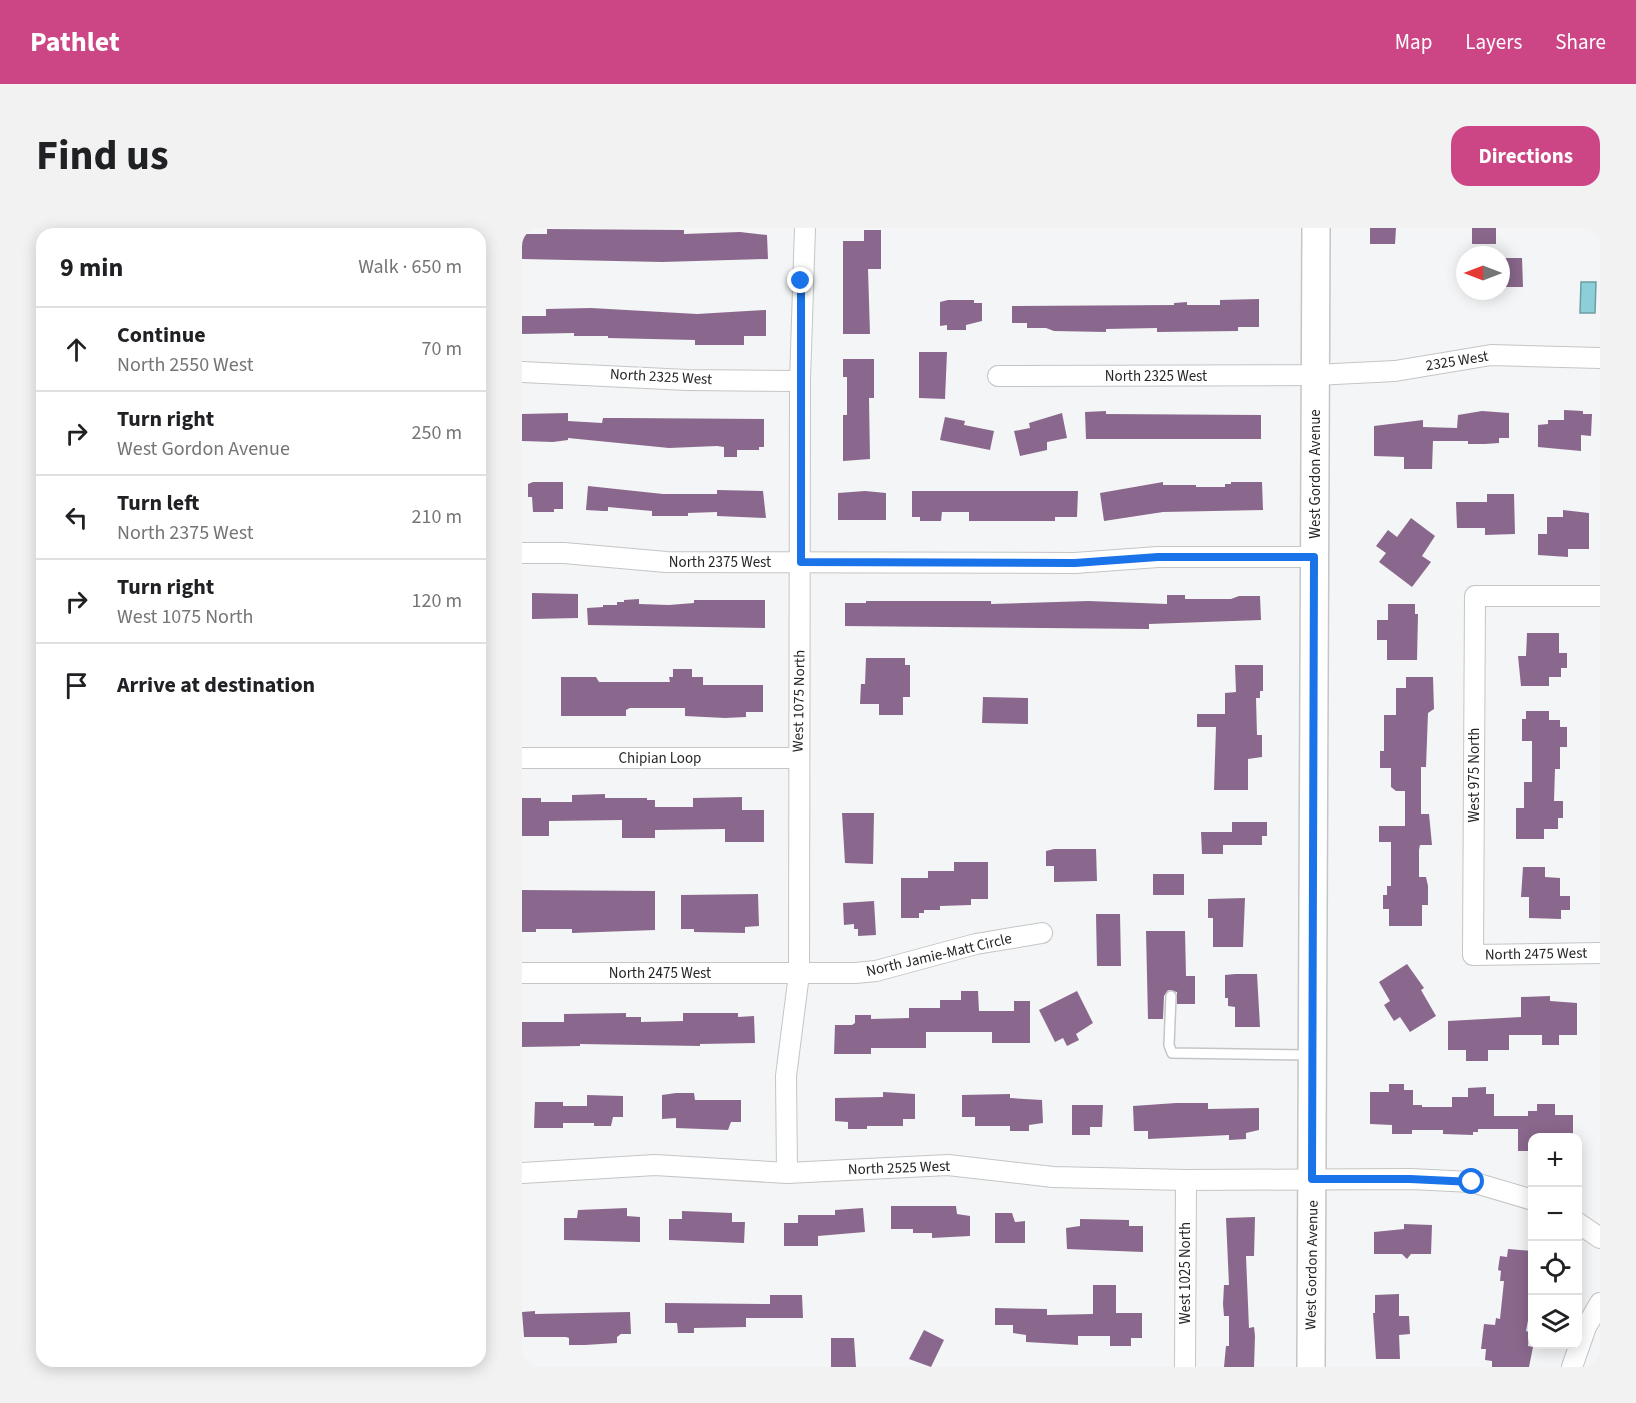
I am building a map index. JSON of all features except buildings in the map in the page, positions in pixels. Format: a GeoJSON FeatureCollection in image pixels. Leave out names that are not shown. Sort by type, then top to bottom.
{"type":"FeatureCollection","features":[{"type":"Feature","properties":{"kind":"main road","name":"West Gordon Avenue"},"geometry":{"type":"LineString","coordinates":[[1311,1367],[1316,228]]}},
{"type":"Feature","properties":{"kind":"street","name":"West 1075 North"},"geometry":{"type":"LineString","coordinates":[[787,1173],[786,1076],[799,974],[800,381],[805,228]]}},
{"type":"Feature","properties":{"kind":"street","name":"2325 West"},"geometry":{"type":"LineString","coordinates":[[1315,375],[1395,371],[1491,355],[1600,358]]}},
{"type":"Feature","properties":{"kind":"street","name":"North 2325 West"},"geometry":{"type":"LineString","coordinates":[[522,372],[687,380],[800,381]]}},
{"type":"Feature","properties":{"kind":"street","name":"North 2325 West"},"geometry":{"type":"LineString","coordinates":[[998,376],[1315,375]]}},
{"type":"Feature","properties":{"kind":"street","name":"North 2375 West"},"geometry":{"type":"LineString","coordinates":[[522,553],[564,553],[666,562],[1075,563],[1158,557],[1314,557]]}},
{"type":"Feature","properties":{"kind":"street","name":"West 975 North"},"geometry":{"type":"LineString","coordinates":[[1473,955],[1475,596],[1600,596]]}},
{"type":"Feature","properties":{"kind":"street","name":"Chipian Loop"},"geometry":{"type":"LineString","coordinates":[[522,758],[798,758]]}},
{"type":"Feature","properties":{"kind":"street","name":"North Jamie-Matt Circle"},"geometry":{"type":"LineString","coordinates":[[799,974],[876,971],[976,944],[1042,933]]}},
{"type":"Feature","properties":{"kind":"street","name":"North 2475 West"},"geometry":{"type":"LineString","coordinates":[[1473,955],[1600,953]]}},
{"type":"Feature","properties":{"kind":"street","name":"North 2475 West"},"geometry":{"type":"LineString","coordinates":[[522,973],[799,974]]}},
{"type":"Feature","properties":{"kind":"street","name":"North 2525 West"},"geometry":{"type":"LineString","coordinates":[[522,1173],[655,1165],[787,1173],[948,1165],[1053,1177],[1186,1180],[1410,1179],[1472,1182],[1528,1199]]}},
{"type":"Feature","properties":{"kind":"street","name":"West 1025 North"},"geometry":{"type":"LineString","coordinates":[[1185,1367],[1186,1180]]}},
{"type":"Feature","properties":{"kind":"street"},"geometry":{"type":"LineString","coordinates":[[1582,1226],[1600,1238]]}},
{"type":"Feature","properties":{"kind":"street"},"geometry":{"type":"LineString","coordinates":[[1572,1367],[1586,1327],[1600,1303]]}},
{"type":"Feature","properties":{"kind":"lane"},"geometry":{"type":"LineString","coordinates":[[1171,996],[1169,1045],[1172,1053],[1313,1055]]}},
{"type":"Feature","properties":{"kind":"water"},"geometry":{"type":"Polygon","coordinates":[[[1581,282],[1596,282],[1595,313],[1580,313],[1581,282]]]}},
{"type":"Feature","properties":{"kind":"route"},"geometry":{"type":"LineString","coordinates":[[801,281],[801,562],[1075,563],[1158,557],[1314,557],[1312,1179],[1410,1179],[1472,1182]]}}]}
